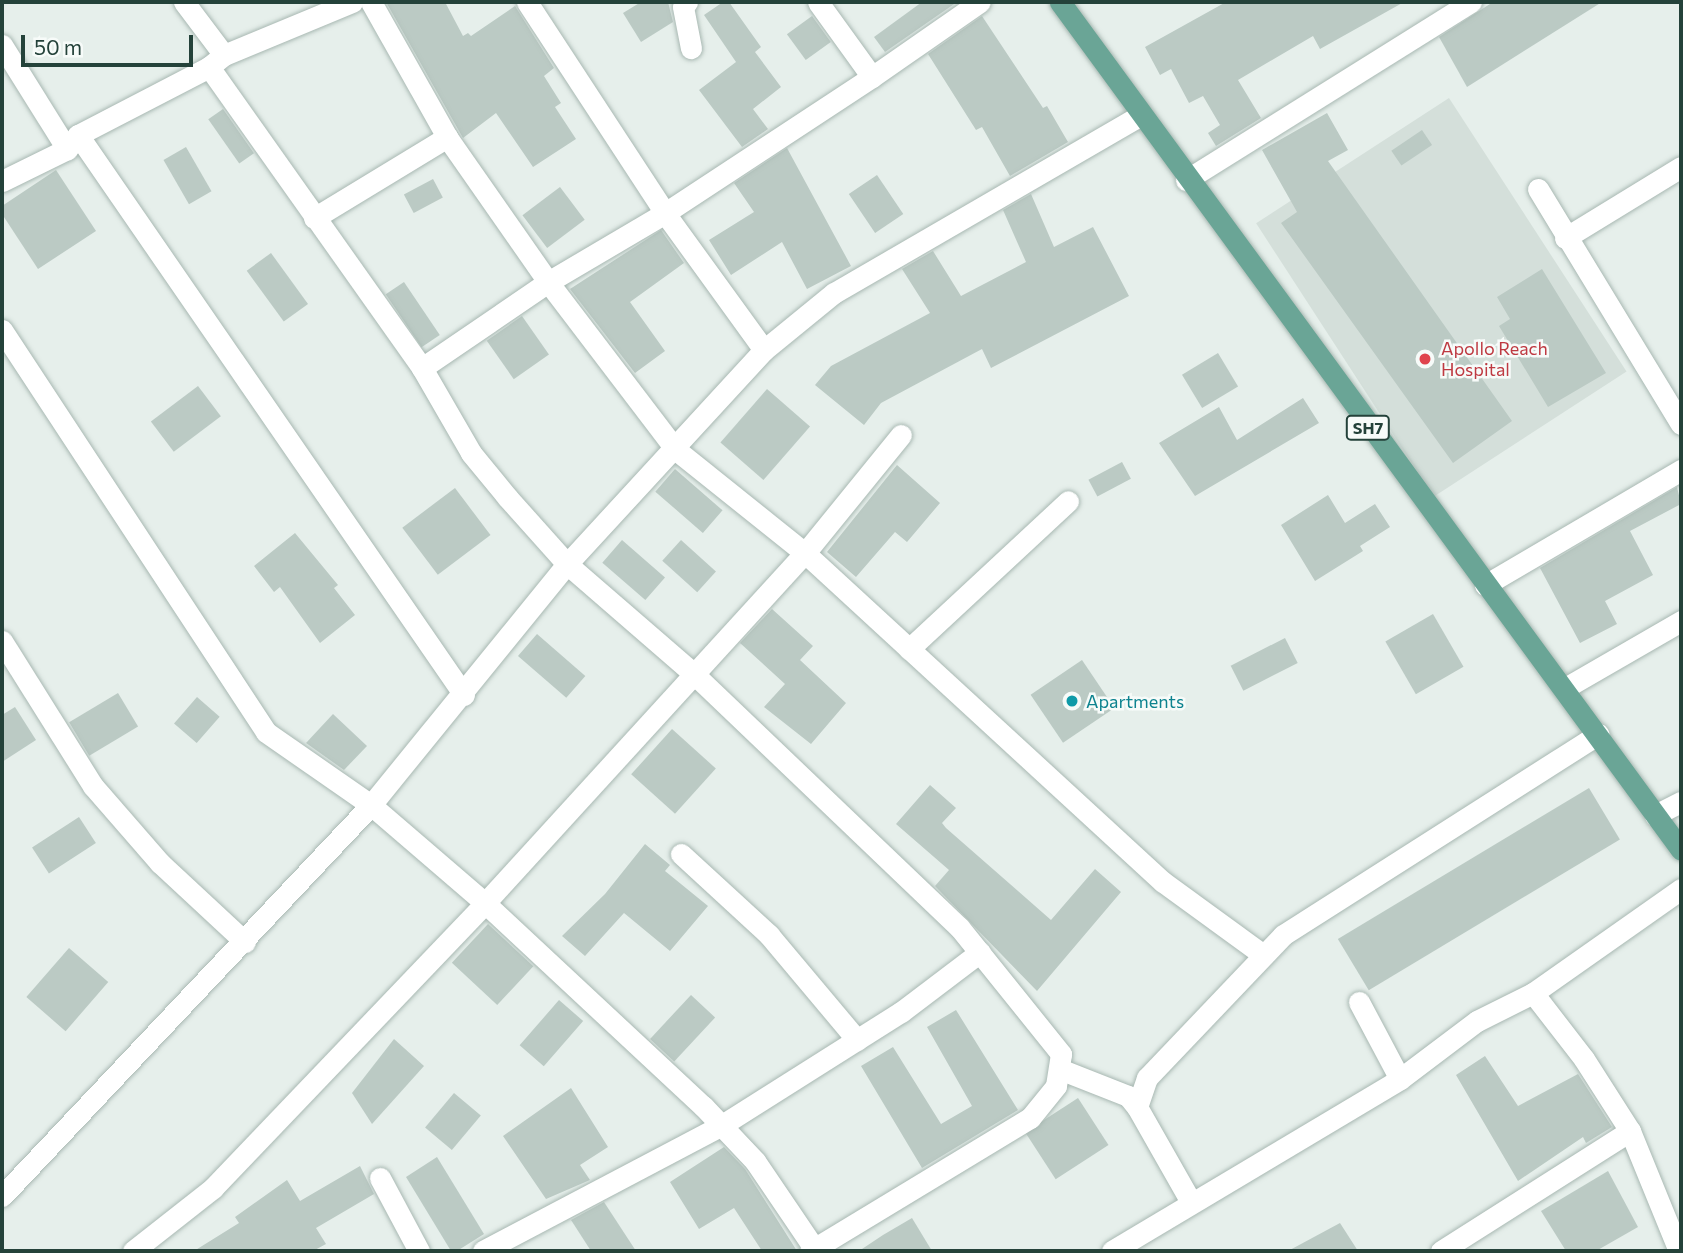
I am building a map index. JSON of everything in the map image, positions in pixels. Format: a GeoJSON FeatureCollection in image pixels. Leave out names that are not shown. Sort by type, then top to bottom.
{"type":"FeatureCollection","features":[{"type":"Feature","properties":{"kind":"main road","name":"SH7"},"geometry":{"type":"LineString","coordinates":[[1059,2],[1186,180],[1485,585],[1565,688],[1681,850]]}},
{"type":"Feature","properties":{"kind":"street"},"geometry":{"type":"LineString","coordinates":[[2,330],[243,705],[266,732],[371,805],[485,904],[722,1125],[755,1161],[814,1250],[1030,1118],[1056,1086],[1062,1070],[1061,1054],[1051,1038],[980,952],[890,859],[695,675],[568,564],[471,453],[422,368],[314,218],[216,61],[184,2]]}},
{"type":"Feature","properties":{"kind":"street"},"geometry":{"type":"LineString","coordinates":[[2,181],[216,61],[352,2]]}},
{"type":"Feature","properties":{"kind":"street"},"geometry":{"type":"LineString","coordinates":[[371,2],[447,137],[548,282],[674,449],[805,553],[1163,882],[1262,954]]}},
{"type":"Feature","properties":{"kind":"street"},"geometry":{"type":"LineString","coordinates":[[527,2],[665,213],[764,350]]}},
{"type":"Feature","properties":{"kind":"street"},"geometry":{"type":"LineString","coordinates":[[687,2],[683,7],[691,48]]}},
{"type":"Feature","properties":{"kind":"street"},"geometry":{"type":"LineString","coordinates":[[818,2],[872,77]]}},
{"type":"Feature","properties":{"kind":"street"},"geometry":{"type":"LineString","coordinates":[[422,368],[548,282],[665,213],[872,77],[980,2]]}},
{"type":"Feature","properties":{"kind":"street"},"geometry":{"type":"LineString","coordinates":[[1186,180],[1471,2]]}},
{"type":"Feature","properties":{"kind":"street"},"geometry":{"type":"LineString","coordinates":[[2,45],[464,695]]}},
{"type":"Feature","properties":{"kind":"street"},"geometry":{"type":"LineString","coordinates":[[2,1196],[245,942],[371,805],[464,695],[568,564],[764,350],[834,293],[1141,115]]}},
{"type":"Feature","properties":{"kind":"street"},"geometry":{"type":"LineString","coordinates":[[314,218],[447,137]]}},
{"type":"Feature","properties":{"kind":"street"},"geometry":{"type":"LineString","coordinates":[[1565,238],[1681,167]]}},
{"type":"Feature","properties":{"kind":"street"},"geometry":{"type":"LineString","coordinates":[[1538,189],[1565,238],[1681,424]]}},
{"type":"Feature","properties":{"kind":"street"},"geometry":{"type":"LineString","coordinates":[[132,1251],[213,1188],[485,904],[805,553],[901,435]]}},
{"type":"Feature","properties":{"kind":"street"},"geometry":{"type":"LineString","coordinates":[[1485,585],[1681,470]]}},
{"type":"Feature","properties":{"kind":"street"},"geometry":{"type":"LineString","coordinates":[[909,649],[1068,502]]}},
{"type":"Feature","properties":{"kind":"street"},"geometry":{"type":"LineString","coordinates":[[1565,688],[1681,621]]}},
{"type":"Feature","properties":{"kind":"street"},"geometry":{"type":"LineString","coordinates":[[2,641],[93,786],[160,863],[245,942]]}},
{"type":"Feature","properties":{"kind":"street"},"geometry":{"type":"LineString","coordinates":[[1137,1107],[1147,1078],[1262,954],[1283,935],[1598,734]]}},
{"type":"Feature","properties":{"kind":"street"},"geometry":{"type":"LineString","coordinates":[[1655,816],[1681,802]]}},
{"type":"Feature","properties":{"kind":"street"},"geometry":{"type":"LineString","coordinates":[[681,854],[769,935],[857,1040]]}},
{"type":"Feature","properties":{"kind":"street"},"geometry":{"type":"LineString","coordinates":[[1112,1251],[1400,1079],[1477,1021],[1533,993],[1681,889]]}},
{"type":"Feature","properties":{"kind":"street"},"geometry":{"type":"LineString","coordinates":[[483,1251],[722,1125],[857,1040],[980,952]]}},
{"type":"Feature","properties":{"kind":"street"},"geometry":{"type":"LineString","coordinates":[[1533,993],[1584,1059],[1630,1130],[1679,1251]]}},
{"type":"Feature","properties":{"kind":"street"},"geometry":{"type":"LineString","coordinates":[[1359,1002],[1400,1079]]}},
{"type":"Feature","properties":{"kind":"street"},"geometry":{"type":"LineString","coordinates":[[1062,1070],[1128,1096],[1137,1107],[1191,1202]]}},
{"type":"Feature","properties":{"kind":"street"},"geometry":{"type":"LineString","coordinates":[[1441,1251],[1630,1130]]}},
{"type":"Feature","properties":{"kind":"street"},"geometry":{"type":"LineString","coordinates":[[380,1178],[419,1251]]}},
{"type":"Feature","properties":{"kind":"shaded area"},"geometry":{"type":"Polygon","coordinates":[[[1449,98],[1627,371],[1434,497],[1256,223],[1449,98]]]}},
{"type":"Feature","properties":{"kind":"building"},"geometry":{"type":"Polygon","coordinates":[[[386,2],[445,2],[463,36],[468,33],[471,36],[515,6],[554,68],[544,76],[561,103],[555,107],[576,139],[533,167],[496,113],[463,138],[386,2]]]}},
{"type":"Feature","properties":{"kind":"building"},"geometry":{"type":"Polygon","coordinates":[[[641,2],[668,2],[673,22],[641,42],[623,13],[641,2]]]}},
{"type":"Feature","properties":{"kind":"building"},"geometry":{"type":"Polygon","coordinates":[[[723,2],[729,2],[761,47],[755,52],[781,87],[753,109],[768,129],[742,147],[699,90],[736,62],[704,15],[723,2]]]}},
{"type":"Feature","properties":{"kind":"building"},"geometry":{"type":"Polygon","coordinates":[[[922,2],[957,2],[885,52],[874,37],[922,2]]]}},
{"type":"Feature","properties":{"kind":"building"},"geometry":{"type":"Polygon","coordinates":[[[1226,2],[1404,2],[1320,49],[1313,36],[1238,80],[1261,118],[1216,146],[1208,133],[1220,125],[1203,96],[1189,103],[1171,69],[1160,75],[1145,47],[1226,2]]]}},
{"type":"Feature","properties":{"kind":"building"},"geometry":{"type":"Polygon","coordinates":[[[1493,2],[1602,2],[1467,87],[1439,37],[1493,2]]]}},
{"type":"Feature","properties":{"kind":"building"},"geometry":{"type":"Polygon","coordinates":[[[812,16],[831,42],[806,60],[787,34],[812,16]]]}},
{"type":"Feature","properties":{"kind":"building"},"geometry":{"type":"Polygon","coordinates":[[[982,16],[1043,108],[1047,106],[1068,142],[1010,176],[982,127],[976,130],[928,54],[982,16]]]}},
{"type":"Feature","properties":{"kind":"building"},"geometry":{"type":"Polygon","coordinates":[[[223,109],[254,153],[239,164],[208,119],[223,109]]]}},
{"type":"Feature","properties":{"kind":"building"},"geometry":{"type":"Polygon","coordinates":[[[1327,113],[1348,150],[1328,161],[1512,421],[1453,463],[1281,223],[1297,212],[1262,150],[1327,113]]]}},
{"type":"Feature","properties":{"kind":"building"},"geometry":{"type":"Polygon","coordinates":[[[1422,130],[1432,145],[1401,166],[1391,151],[1422,130]]]}},
{"type":"Feature","properties":{"kind":"building"},"geometry":{"type":"Polygon","coordinates":[[[186,147],[212,191],[189,204],[163,160],[186,147]]]}},
{"type":"Feature","properties":{"kind":"building"},"geometry":{"type":"Polygon","coordinates":[[[787,148],[851,266],[807,289],[782,242],[731,275],[709,240],[754,212],[734,183],[787,148]]]}},
{"type":"Feature","properties":{"kind":"building"},"geometry":{"type":"Polygon","coordinates":[[[56,170],[96,231],[38,269],[2,214],[2,206],[56,170]]]}},
{"type":"Feature","properties":{"kind":"building"},"geometry":{"type":"Polygon","coordinates":[[[877,175],[903,214],[875,233],[849,194],[877,175]]]}},
{"type":"Feature","properties":{"kind":"building"},"geometry":{"type":"Polygon","coordinates":[[[433,179],[443,198],[414,213],[404,194],[433,179]]]}},
{"type":"Feature","properties":{"kind":"building"},"geometry":{"type":"Polygon","coordinates":[[[560,187],[585,220],[547,248],[522,215],[560,187]]]}},
{"type":"Feature","properties":{"kind":"building"},"geometry":{"type":"Polygon","coordinates":[[[1031,194],[1054,247],[1093,227],[1129,296],[991,368],[982,349],[881,403],[864,425],[815,385],[831,366],[930,313],[902,269],[933,251],[961,296],[1026,262],[1003,210],[1031,194]]]}},
{"type":"Feature","properties":{"kind":"building"},"geometry":{"type":"Polygon","coordinates":[[[661,230],[684,263],[630,302],[665,351],[635,373],[570,289],[661,230]]]}},
{"type":"Feature","properties":{"kind":"building"},"geometry":{"type":"Polygon","coordinates":[[[271,253],[308,304],[284,322],[247,271],[271,253]]]}},
{"type":"Feature","properties":{"kind":"building"},"geometry":{"type":"Polygon","coordinates":[[[1542,269],[1606,373],[1548,407],[1499,326],[1510,319],[1497,297],[1542,269]]]}},
{"type":"Feature","properties":{"kind":"building"},"geometry":{"type":"Polygon","coordinates":[[[404,282],[440,335],[422,347],[386,294],[404,282]]]}},
{"type":"Feature","properties":{"kind":"building"},"geometry":{"type":"Polygon","coordinates":[[[522,316],[549,355],[514,379],[487,341],[522,316]]]}},
{"type":"Feature","properties":{"kind":"building"},"geometry":{"type":"Polygon","coordinates":[[[1218,353],[1238,386],[1202,408],[1182,375],[1218,353]]]}},
{"type":"Feature","properties":{"kind":"building"},"geometry":{"type":"Polygon","coordinates":[[[198,386],[221,416],[174,452],[151,422],[198,386]]]}},
{"type":"Feature","properties":{"kind":"building"},"geometry":{"type":"Polygon","coordinates":[[[767,389],[810,426],[763,480],[720,443],[767,389]]]}},
{"type":"Feature","properties":{"kind":"building"},"geometry":{"type":"Polygon","coordinates":[[[1303,398],[1319,423],[1195,496],[1159,443],[1219,407],[1237,440],[1303,398]]]}},
{"type":"Feature","properties":{"kind":"building"},"geometry":{"type":"Polygon","coordinates":[[[1122,462],[1131,479],[1097,497],[1088,480],[1122,462]]]}},
{"type":"Feature","properties":{"kind":"building"},"geometry":{"type":"Polygon","coordinates":[[[897,465],[940,503],[907,542],[895,532],[856,577],[827,552],[897,465]]]}},
{"type":"Feature","properties":{"kind":"building"},"geometry":{"type":"Polygon","coordinates":[[[675,469],[723,510],[703,533],[655,492],[675,469]]]}},
{"type":"Feature","properties":{"kind":"building"},"geometry":{"type":"Polygon","coordinates":[[[1677,487],[1681,504],[1630,531],[1653,575],[1605,601],[1617,624],[1580,643],[1540,568],[1677,487]]]}},
{"type":"Feature","properties":{"kind":"building"},"geometry":{"type":"Polygon","coordinates":[[[455,488],[491,535],[438,575],[402,528],[455,488]]]}},
{"type":"Feature","properties":{"kind":"building"},"geometry":{"type":"Polygon","coordinates":[[[1328,495],[1345,523],[1375,504],[1390,527],[1360,546],[1363,551],[1315,581],[1281,525],[1328,495]]]}},
{"type":"Feature","properties":{"kind":"building"},"geometry":{"type":"Polygon","coordinates":[[[295,533],[338,585],[334,588],[355,615],[320,643],[280,587],[274,592],[254,566],[295,533]]]}},
{"type":"Feature","properties":{"kind":"building"},"geometry":{"type":"Polygon","coordinates":[[[622,540],[665,577],[645,600],[602,563],[622,540]]]}},
{"type":"Feature","properties":{"kind":"building"},"geometry":{"type":"Polygon","coordinates":[[[681,540],[716,571],[697,592],[662,561],[681,540]]]}},
{"type":"Feature","properties":{"kind":"building"},"geometry":{"type":"Polygon","coordinates":[[[772,609],[813,646],[800,660],[846,703],[811,744],[764,707],[785,684],[740,643],[772,609]]]}},
{"type":"Feature","properties":{"kind":"building"},"geometry":{"type":"Polygon","coordinates":[[[1433,614],[1464,667],[1416,694],[1385,642],[1433,614]]]}},
{"type":"Feature","properties":{"kind":"building"},"geometry":{"type":"Polygon","coordinates":[[[537,634],[585,676],[566,698],[518,656],[537,634]]]}},
{"type":"Feature","properties":{"kind":"building"},"geometry":{"type":"Polygon","coordinates":[[[1285,638],[1298,663],[1243,691],[1231,666],[1285,638]]]}},
{"type":"Feature","properties":{"kind":"building","name":"Apartments"},"geometry":{"type":"Polygon","coordinates":[[[1082,660],[1114,708],[1063,743],[1031,695],[1082,660]]]}},
{"type":"Feature","properties":{"kind":"building"},"geometry":{"type":"Polygon","coordinates":[[[118,693],[138,726],[89,756],[69,722],[118,693]]]}},
{"type":"Feature","properties":{"kind":"building"},"geometry":{"type":"Polygon","coordinates":[[[197,697],[220,717],[197,743],[174,723],[197,697]]]}},
{"type":"Feature","properties":{"kind":"building"},"geometry":{"type":"Polygon","coordinates":[[[15,707],[36,740],[2,762],[2,715],[15,707]]]}},
{"type":"Feature","properties":{"kind":"building"},"geometry":{"type":"Polygon","coordinates":[[[333,714],[367,746],[344,770],[306,743],[333,714]]]}},
{"type":"Feature","properties":{"kind":"building"},"geometry":{"type":"Polygon","coordinates":[[[672,729],[716,768],[675,814],[631,774],[672,729]]]}},
{"type":"Feature","properties":{"kind":"building"},"geometry":{"type":"Polygon","coordinates":[[[930,785],[956,808],[942,823],[946,828],[1051,920],[1095,869],[1121,892],[1037,991],[935,886],[949,870],[896,824],[930,785]]]}},
{"type":"Feature","properties":{"kind":"building"},"geometry":{"type":"Polygon","coordinates":[[[1589,788],[1620,839],[1369,990],[1338,939],[1589,788]]]}},
{"type":"Feature","properties":{"kind":"building"},"geometry":{"type":"Polygon","coordinates":[[[79,817],[96,843],[49,873],[32,847],[79,817]]]}},
{"type":"Feature","properties":{"kind":"building"},"geometry":{"type":"Polygon","coordinates":[[[645,844],[670,865],[665,871],[708,906],[670,951],[624,913],[585,956],[562,936],[605,894],[645,844]]]}},
{"type":"Feature","properties":{"kind":"building"},"geometry":{"type":"Polygon","coordinates":[[[488,924],[533,966],[497,1005],[452,963],[488,924]]]}},
{"type":"Feature","properties":{"kind":"building"},"geometry":{"type":"Polygon","coordinates":[[[69,948],[108,982],[66,1031],[26,997],[69,948]]]}},
{"type":"Feature","properties":{"kind":"building"},"geometry":{"type":"Polygon","coordinates":[[[691,995],[715,1018],[674,1061],[650,1039],[691,995]]]}},
{"type":"Feature","properties":{"kind":"building"},"geometry":{"type":"Polygon","coordinates":[[[559,1000],[583,1021],[544,1066],[520,1045],[559,1000]]]}},
{"type":"Feature","properties":{"kind":"building"},"geometry":{"type":"Polygon","coordinates":[[[956,1010],[1018,1110],[922,1168],[861,1066],[893,1047],[941,1124],[972,1106],[927,1027],[956,1010]]]}},
{"type":"Feature","properties":{"kind":"building"},"geometry":{"type":"Polygon","coordinates":[[[394,1039],[424,1066],[372,1124],[352,1093],[394,1039]]]}},
{"type":"Feature","properties":{"kind":"building"},"geometry":{"type":"Polygon","coordinates":[[[1485,1056],[1518,1106],[1578,1074],[1612,1127],[1586,1143],[1583,1137],[1518,1181],[1456,1075],[1485,1056]]]}},
{"type":"Feature","properties":{"kind":"building"},"geometry":{"type":"Polygon","coordinates":[[[571,1088],[608,1147],[580,1165],[590,1180],[546,1199],[503,1136],[571,1088]]]}},
{"type":"Feature","properties":{"kind":"building"},"geometry":{"type":"Polygon","coordinates":[[[454,1093],[481,1115],[452,1150],[425,1127],[454,1093]]]}},
{"type":"Feature","properties":{"kind":"building"},"geometry":{"type":"Polygon","coordinates":[[[1078,1098],[1108,1145],[1056,1179],[1025,1132],[1078,1098]]]}},
{"type":"Feature","properties":{"kind":"building"},"geometry":{"type":"Polygon","coordinates":[[[724,1147],[745,1169],[797,1251],[762,1251],[734,1208],[699,1229],[670,1182],[724,1147]]]}},
{"type":"Feature","properties":{"kind":"building"},"geometry":{"type":"Polygon","coordinates":[[[437,1157],[484,1234],[457,1251],[451,1251],[406,1177],[437,1157]]]}},
{"type":"Feature","properties":{"kind":"building"},"geometry":{"type":"Polygon","coordinates":[[[360,1166],[374,1194],[316,1228],[326,1244],[313,1251],[194,1251],[239,1223],[235,1217],[287,1180],[300,1201],[360,1166]]]}},
{"type":"Feature","properties":{"kind":"building"},"geometry":{"type":"Polygon","coordinates":[[[1608,1171],[1638,1227],[1596,1251],[1566,1251],[1541,1211],[1608,1171]]]}},
{"type":"Feature","properties":{"kind":"building"},"geometry":{"type":"Polygon","coordinates":[[[604,1202],[636,1251],[591,1251],[571,1220],[604,1202]]]}},
{"type":"Feature","properties":{"kind":"building"},"geometry":{"type":"Polygon","coordinates":[[[912,1218],[932,1251],[859,1251],[883,1235],[912,1218]]]}},
{"type":"Feature","properties":{"kind":"building"},"geometry":{"type":"Polygon","coordinates":[[[1340,1223],[1358,1251],[1288,1251],[1340,1223]]]}},
{"type":"Feature","properties":{"kind":"place","name":"Apollo Reach Hospital"},"geometry":{"type":"Point","coordinates":[1425,359]}},
{"type":"Feature","properties":{"kind":"place","name":"Apartments"},"geometry":{"type":"Point","coordinates":[1072,701]}}]}
